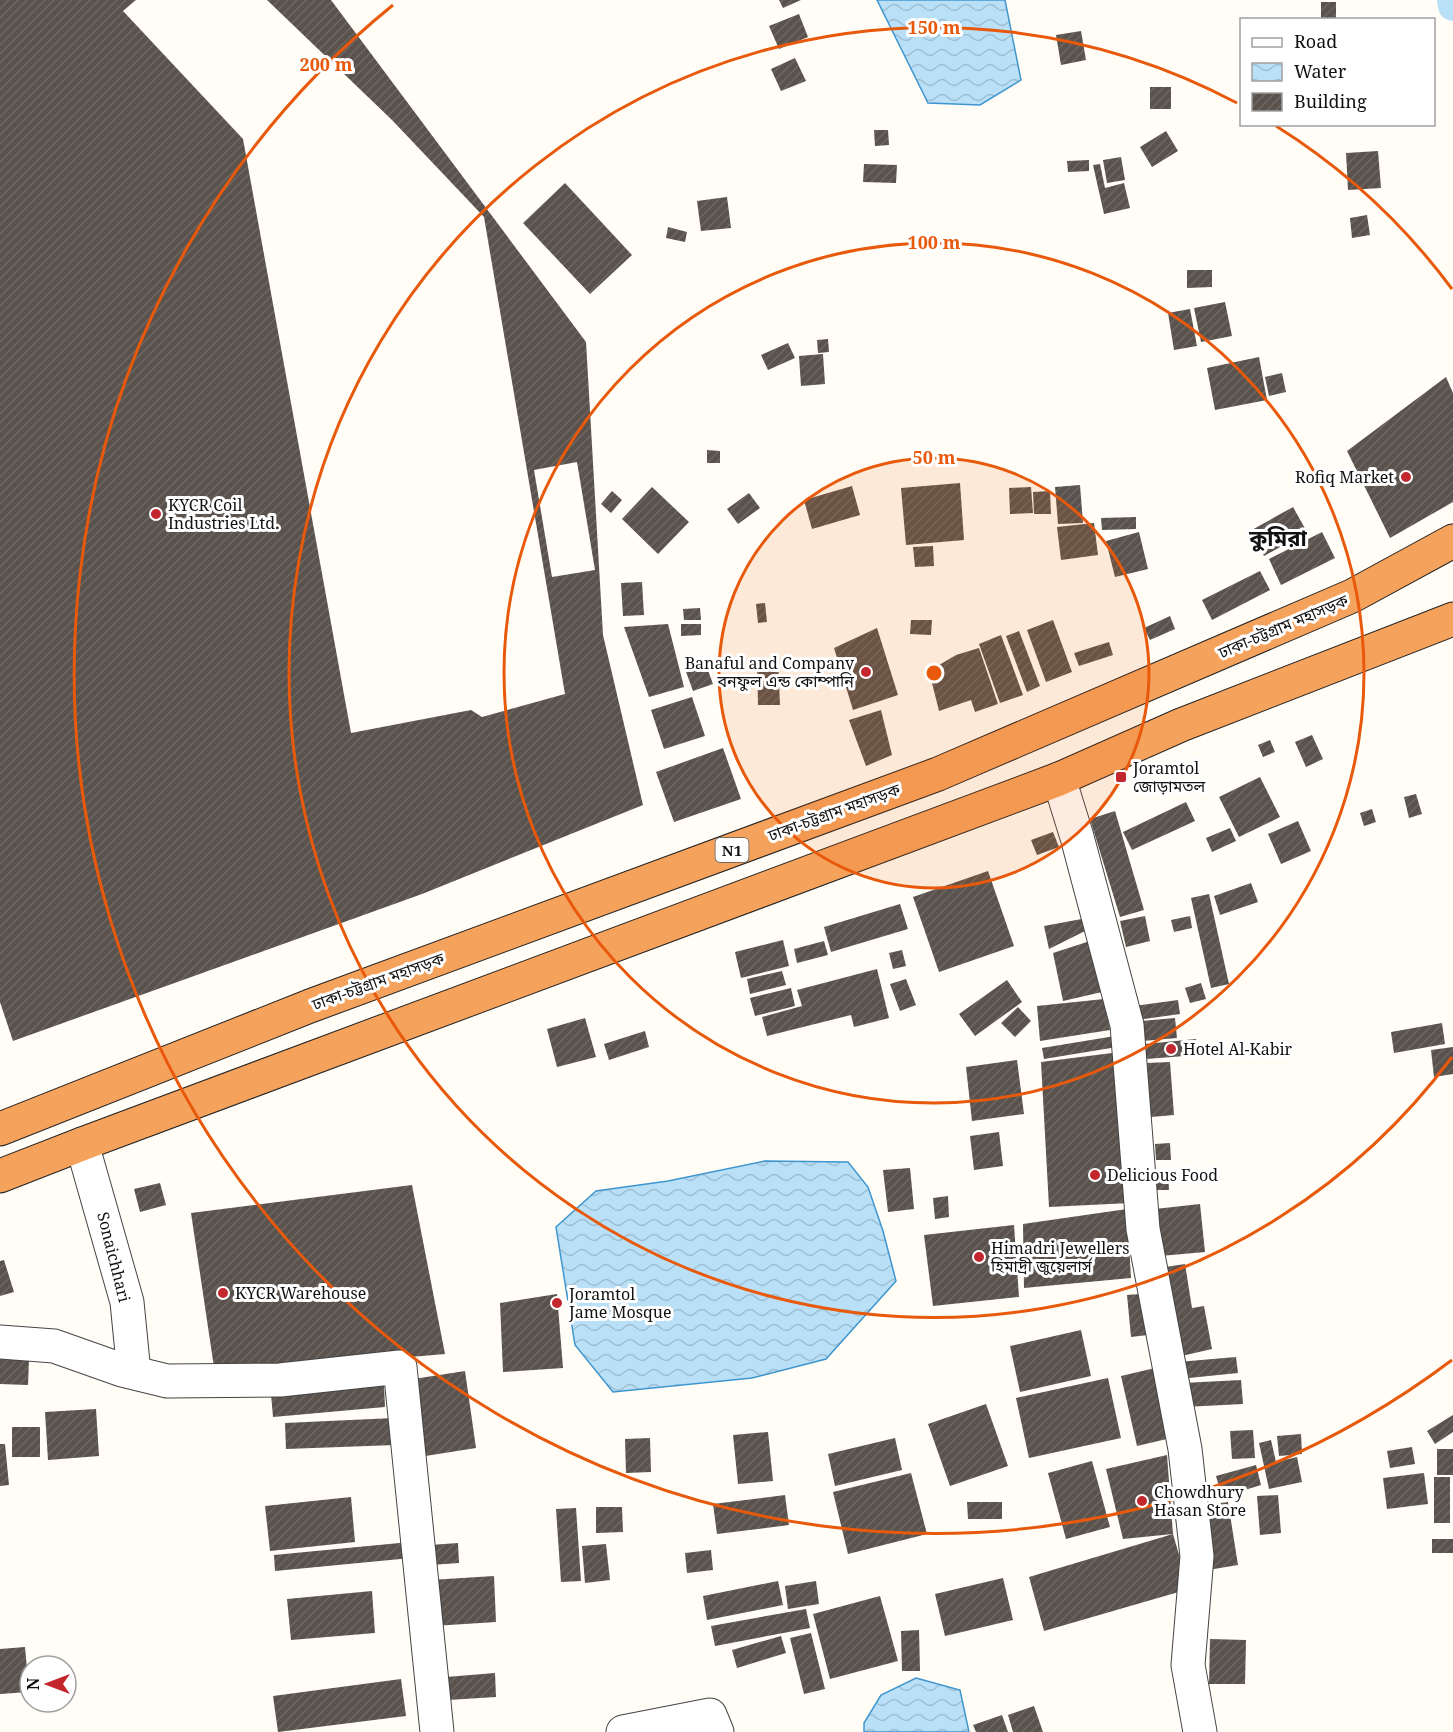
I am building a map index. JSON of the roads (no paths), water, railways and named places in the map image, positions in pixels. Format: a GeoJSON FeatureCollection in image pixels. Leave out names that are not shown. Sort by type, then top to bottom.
{"type":"FeatureCollection","features":[{"type":"Feature","properties":{"kind":"highway","name":"ঢাকা-চট্টগ্রাম মহাসড়ক"},"geometry":{"type":"LineString","coordinates":[[0,1130],[310,1006],[938,774],[1352,596],[1453,541]]}},
{"type":"Feature","properties":{"kind":"highway"},"geometry":{"type":"LineString","coordinates":[[0,1176],[1059,779],[1181,725],[1453,619]]}},
{"type":"Feature","properties":{"kind":"street"},"geometry":{"type":"LineString","coordinates":[[1059,779],[1077,837],[1127,1025],[1143,1230],[1185,1449],[1197,1556],[1188,1665],[1200,1732]]}},
{"type":"Feature","properties":{"kind":"street","name":"Sonaichhari"},"geometry":{"type":"LineString","coordinates":[[82,1144],[127,1302],[134,1373]]}},
{"type":"Feature","properties":{"kind":"street"},"geometry":{"type":"LineString","coordinates":[[0,1342],[54,1346],[134,1373],[167,1381],[280,1380],[400,1367],[437,1732]]}},
{"type":"Feature","properties":{"kind":"street"},"geometry":{"type":"LineString","coordinates":[[623,1732],[710,1715],[717,1732]]}},
{"type":"Feature","properties":{"kind":"water"},"geometry":{"type":"Polygon","coordinates":[[[877,0],[1005,0],[1021,80],[980,105],[928,103],[877,0]]]}},
{"type":"Feature","properties":{"kind":"water"},"geometry":{"type":"Polygon","coordinates":[[[765,1161],[848,1162],[868,1187],[883,1231],[896,1281],[826,1359],[752,1378],[613,1392],[575,1345],[556,1227],[596,1191],[668,1181],[765,1161]]]}},
{"type":"Feature","properties":{"kind":"water"},"geometry":{"type":"Polygon","coordinates":[[[916,1678],[960,1690],[969,1732],[864,1732],[864,1723],[881,1695],[916,1678]]]}},
{"type":"Feature","properties":{"kind":"waterway"},"geometry":{"type":"LineString","coordinates":[[1452,0],[1453,6]]}},
{"type":"Feature","properties":{"kind":"place","name":"Rofiq Market"},"geometry":{"type":"Point","coordinates":[1406,477]}},
{"type":"Feature","properties":{"kind":"place","name":"KYCR Coil Industries Ltd."},"geometry":{"type":"Point","coordinates":[156,514]}},
{"type":"Feature","properties":{"kind":"place","name":"Banaful and Company বনফুল এন্ড কোম্পানি"},"geometry":{"type":"Point","coordinates":[866,672]}},
{"type":"Feature","properties":{"kind":"place","name":"Joramtol জোড়ামতল"},"geometry":{"type":"Point","coordinates":[1121,777]}},
{"type":"Feature","properties":{"kind":"place","name":"Hotel Al-Kabir"},"geometry":{"type":"Point","coordinates":[1171,1049]}},
{"type":"Feature","properties":{"kind":"place","name":"Delicious Food"},"geometry":{"type":"Point","coordinates":[1095,1175]}},
{"type":"Feature","properties":{"kind":"place","name":"Himadri Jewellers হিমাদ্রী জুয়েলার্স"},"geometry":{"type":"Point","coordinates":[979,1257]}},
{"type":"Feature","properties":{"kind":"place","name":"KYCR Warehouse"},"geometry":{"type":"Point","coordinates":[223,1293]}},
{"type":"Feature","properties":{"kind":"place","name":"Joramtol Jame Mosque"},"geometry":{"type":"Point","coordinates":[557,1303]}},
{"type":"Feature","properties":{"kind":"place","name":"Chowdhury Hasan Store"},"geometry":{"type":"Point","coordinates":[1142,1501]}},
{"type":"Feature","properties":{"kind":"district","name":"কুমিরা"},"geometry":{"type":"Point","coordinates":[1278,537]}}]}
